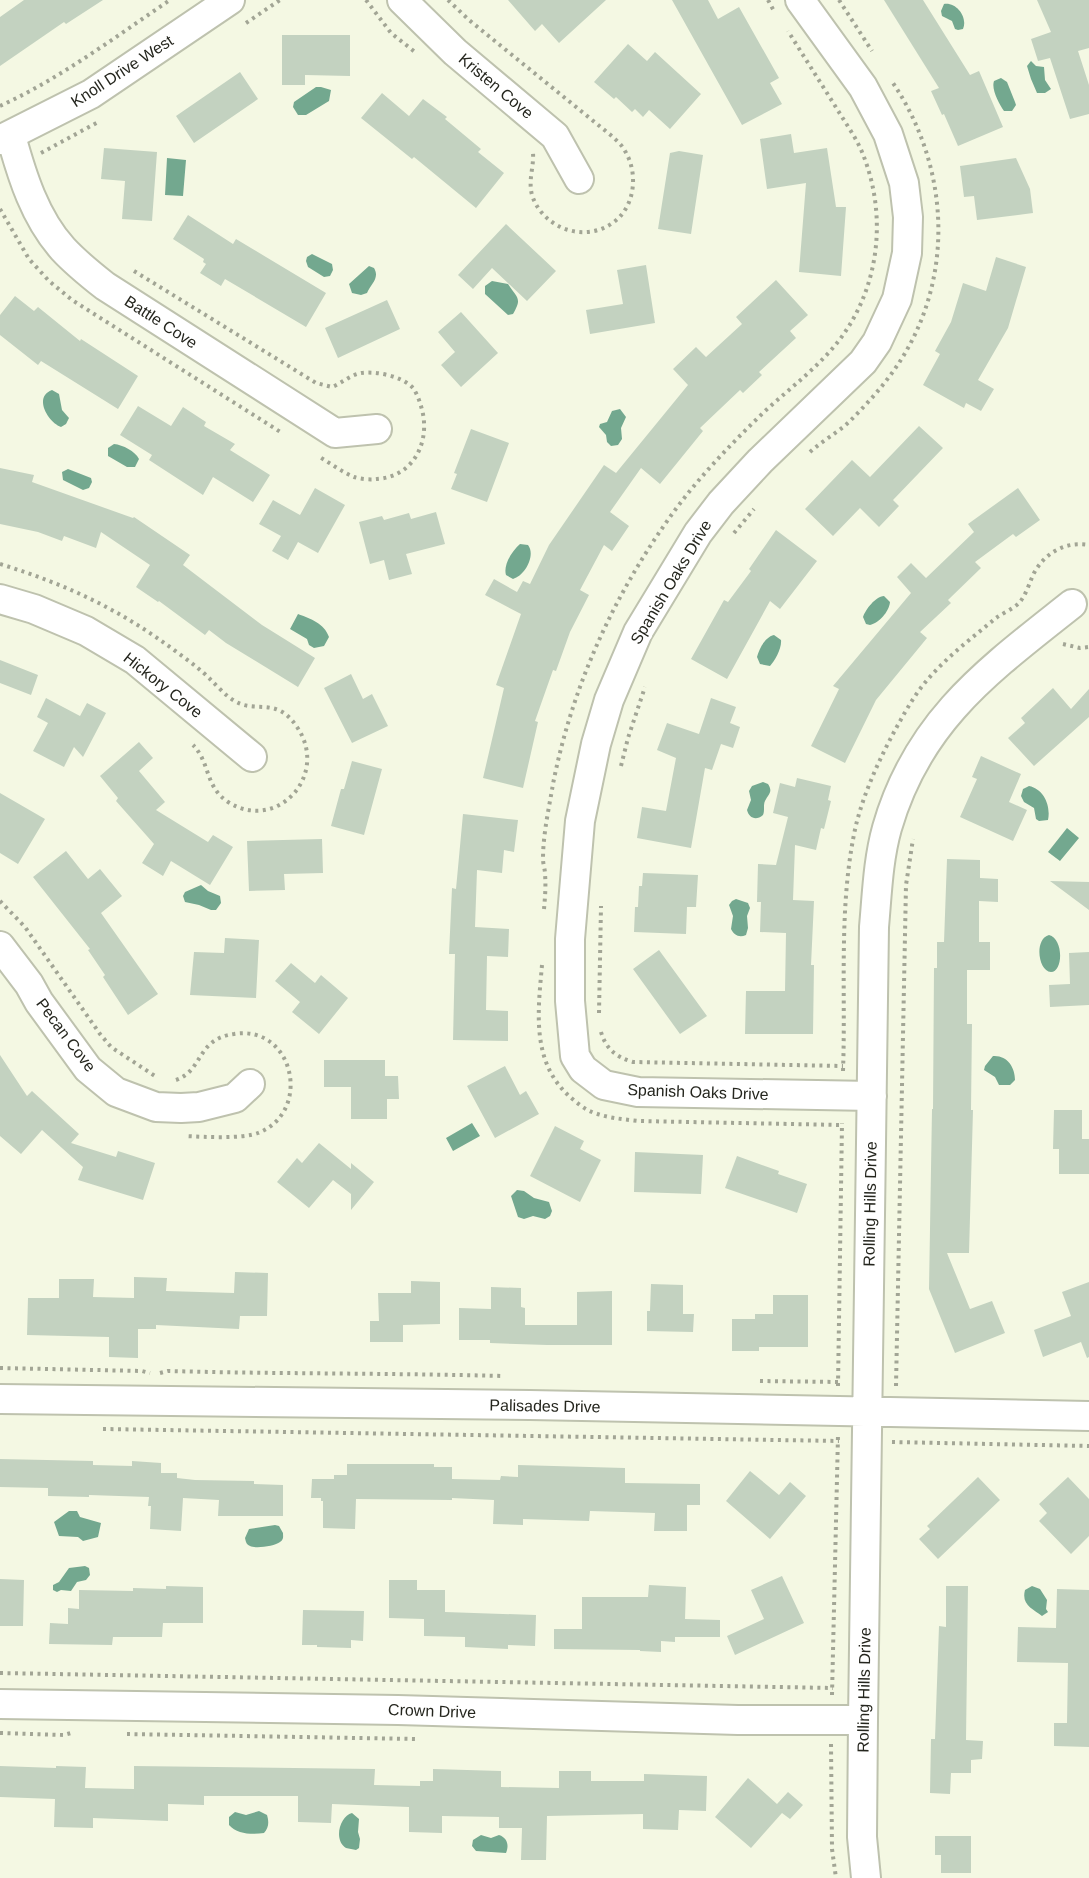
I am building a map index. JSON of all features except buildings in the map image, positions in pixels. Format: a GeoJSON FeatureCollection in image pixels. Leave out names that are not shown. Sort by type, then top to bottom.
{"type":"FeatureCollection","features":[{"type":"Feature","properties":{"kind":"street","name":"Knoll Drive West"},"geometry":{"type":"LineString","coordinates":[[5,138],[91,94],[230,0]]}},
{"type":"Feature","properties":{"kind":"street","name":"Kristen Cove"},"geometry":{"type":"LineString","coordinates":[[402,0],[455,52],[555,136],[579,179]]}},
{"type":"Feature","properties":{"kind":"street","name":"Spanish Oaks Drive"},"geometry":{"type":"LineString","coordinates":[[800,0],[863,87],[888,134],[904,183],[908,217],[907,253],[897,299],[877,342],[863,362],[760,461],[721,503],[698,533],[638,632],[609,700],[596,744],[580,821],[570,939],[570,1001],[575,1056],[583,1069],[604,1085],[638,1092],[872,1096]]}},
{"type":"Feature","properties":{"kind":"street","name":"Battle Cove"},"geometry":{"type":"LineString","coordinates":[[5,138],[38,212],[62,248],[105,286],[335,433],[376,429]]}},
{"type":"Feature","properties":{"kind":"street","name":"Hickory Cove"},"geometry":{"type":"LineString","coordinates":[[0,599],[34,609],[86,632],[135,660],[252,757]]}},
{"type":"Feature","properties":{"kind":"street","name":"Rolling Hills Drive"},"geometry":{"type":"LineString","coordinates":[[866,1878],[862,1838],[867,1412],[874,927],[880,858],[887,828],[901,788],[932,732],[965,693],[993,667],[1072,604]]}},
{"type":"Feature","properties":{"kind":"street","name":"Pecan Cove"},"geometry":{"type":"LineString","coordinates":[[0,946],[88,1069],[116,1092],[156,1107],[200,1107],[235,1098],[250,1084]]}},
{"type":"Feature","properties":{"kind":"street","name":"Palisades Drive"},"geometry":{"type":"LineString","coordinates":[[0,1399],[1089,1416]]}},
{"type":"Feature","properties":{"kind":"street","name":"Crown Drive"},"geometry":{"type":"LineString","coordinates":[[0,1704],[398,1710],[738,1720],[863,1720]]}},
{"type":"Feature","properties":{"kind":"path"},"geometry":{"type":"LineString","coordinates":[[0,106],[40,86],[170,0]]}},
{"type":"Feature","properties":{"kind":"path"},"geometry":{"type":"LineString","coordinates":[[768,0],[780,20]]}},
{"type":"Feature","properties":{"kind":"path"},"geometry":{"type":"LineString","coordinates":[[839,0],[878,60]]}},
{"type":"Feature","properties":{"kind":"path"},"geometry":{"type":"LineString","coordinates":[[544,915],[543,861],[548,812],[558,763],[582,681],[617,602],[642,557],[703,474],[765,411],[817,365],[855,317],[866,294],[874,264],[877,236],[872,180],[861,149],[786,28]]}},
{"type":"Feature","properties":{"kind":"path"},"geometry":{"type":"LineString","coordinates":[[806,456],[848,423],[899,363],[918,328],[936,269],[938,235],[932,170],[916,124],[890,78]]}},
{"type":"Feature","properties":{"kind":"path"},"geometry":{"type":"LineString","coordinates":[[732,535],[760,502]]}},
{"type":"Feature","properties":{"kind":"path"},"geometry":{"type":"LineString","coordinates":[[1055,650],[1064,644],[1080,648],[1089,647]]}},
{"type":"Feature","properties":{"kind":"path"},"geometry":{"type":"LineString","coordinates":[[620,767],[647,684]]}},
{"type":"Feature","properties":{"kind":"path"},"geometry":{"type":"LineString","coordinates":[[895,1442],[906,885],[914,833]]}},
{"type":"Feature","properties":{"kind":"path"},"geometry":{"type":"LineString","coordinates":[[0,901],[25,927],[111,1047],[158,1077]]}},
{"type":"Feature","properties":{"kind":"path"},"geometry":{"type":"LineString","coordinates":[[600,1020],[601,903]]}},
{"type":"Feature","properties":{"kind":"path"},"geometry":{"type":"LineString","coordinates":[[542,961],[538,1024],[542,1053],[559,1087],[589,1111],[608,1118],[638,1121],[842,1125]]}},
{"type":"Feature","properties":{"kind":"path"},"geometry":{"type":"LineString","coordinates":[[600,1029],[604,1042],[611,1052],[633,1062],[843,1066]]}},
{"type":"Feature","properties":{"kind":"path"},"geometry":{"type":"LineString","coordinates":[[175,1081],[191,1073],[206,1047],[220,1038],[252,1033],[265,1038],[278,1048],[291,1075],[291,1092],[285,1109],[275,1124],[260,1133],[244,1137],[182,1136]]}},
{"type":"Feature","properties":{"kind":"path"},"geometry":{"type":"LineString","coordinates":[[96,1429],[1089,1446]]}},
{"type":"Feature","properties":{"kind":"path"},"geometry":{"type":"LineString","coordinates":[[0,1673],[832,1688]]}},
{"type":"Feature","properties":{"kind":"path"},"geometry":{"type":"LineString","coordinates":[[0,1733],[64,1735],[78,1731]]}},
{"type":"Feature","properties":{"kind":"path"},"geometry":{"type":"LineString","coordinates":[[123,1734],[422,1739]]}},
{"type":"Feature","properties":{"kind":"path"},"geometry":{"type":"LineString","coordinates":[[820,1746],[831,1746]]}},
{"type":"Feature","properties":{"kind":"shaded area"},"geometry":{"type":"Polygon","coordinates":[[[944,4],[957,8],[963,16],[963,29],[955,29],[952,21],[942,16],[941,11],[944,4]]]}},
{"type":"Feature","properties":{"kind":"shaded area"},"geometry":{"type":"Polygon","coordinates":[[[1031,61],[1036,66],[1044,67],[1045,80],[1051,89],[1045,93],[1037,93],[1027,66],[1031,61]]]}},
{"type":"Feature","properties":{"kind":"shaded area"},"geometry":{"type":"Polygon","coordinates":[[[1001,78],[1007,82],[1016,105],[1012,111],[1004,111],[995,92],[994,81],[1001,78]]]}},
{"type":"Feature","properties":{"kind":"shaded area"},"geometry":{"type":"Polygon","coordinates":[[[316,87],[331,90],[329,101],[306,115],[298,115],[293,107],[294,102],[316,87]]]}},
{"type":"Feature","properties":{"kind":"shaded area"},"geometry":{"type":"Polygon","coordinates":[[[167,158],[186,160],[183,196],[165,195],[167,158]]]}},
{"type":"Feature","properties":{"kind":"shaded area"},"geometry":{"type":"Polygon","coordinates":[[[312,254],[332,264],[333,270],[330,276],[324,277],[308,267],[307,257],[312,254]]]}},
{"type":"Feature","properties":{"kind":"shaded area"},"geometry":{"type":"Polygon","coordinates":[[[369,266],[374,268],[376,275],[367,293],[361,295],[352,293],[349,284],[369,266]]]}},
{"type":"Feature","properties":{"kind":"shaded area"},"geometry":{"type":"Polygon","coordinates":[[[492,281],[508,284],[516,296],[518,301],[513,314],[508,315],[485,294],[485,286],[492,281]]]}},
{"type":"Feature","properties":{"kind":"shaded area"},"geometry":{"type":"Polygon","coordinates":[[[52,390],[59,394],[62,410],[69,418],[61,427],[51,420],[44,409],[46,393],[52,390]]]}},
{"type":"Feature","properties":{"kind":"shaded area"},"geometry":{"type":"Polygon","coordinates":[[[620,409],[626,417],[621,428],[622,439],[618,445],[611,446],[599,427],[600,424],[607,422],[612,411],[620,409]]]}},
{"type":"Feature","properties":{"kind":"shaded area"},"geometry":{"type":"Polygon","coordinates":[[[114,444],[135,453],[139,459],[135,467],[127,467],[108,456],[108,448],[114,444]]]}},
{"type":"Feature","properties":{"kind":"shaded area"},"geometry":{"type":"Polygon","coordinates":[[[68,469],[91,478],[89,488],[83,490],[63,480],[62,472],[68,469]]]}},
{"type":"Feature","properties":{"kind":"shaded area"},"geometry":{"type":"Polygon","coordinates":[[[520,544],[528,545],[530,559],[522,574],[513,579],[506,575],[505,571],[511,554],[520,544]]]}},
{"type":"Feature","properties":{"kind":"shaded area"},"geometry":{"type":"Polygon","coordinates":[[[884,596],[890,602],[886,613],[873,624],[866,624],[863,617],[866,610],[874,601],[884,596]]]}},
{"type":"Feature","properties":{"kind":"shaded area"},"geometry":{"type":"Polygon","coordinates":[[[298,614],[324,628],[329,637],[324,646],[314,648],[309,645],[307,639],[290,629],[298,614]]]}},
{"type":"Feature","properties":{"kind":"shaded area"},"geometry":{"type":"Polygon","coordinates":[[[774,635],[781,640],[778,654],[770,666],[760,664],[757,657],[759,650],[765,641],[774,635]]]}},
{"type":"Feature","properties":{"kind":"shaded area"},"geometry":{"type":"Polygon","coordinates":[[[763,782],[768,784],[770,792],[764,803],[763,815],[753,818],[747,810],[751,800],[749,791],[752,786],[763,782]]]}},
{"type":"Feature","properties":{"kind":"shaded area"},"geometry":{"type":"Polygon","coordinates":[[[1029,786],[1039,791],[1045,799],[1048,820],[1036,819],[1034,808],[1024,802],[1021,796],[1023,789],[1029,786]]]}},
{"type":"Feature","properties":{"kind":"shaded area"},"geometry":{"type":"Polygon","coordinates":[[[1067,828],[1079,838],[1060,861],[1048,852],[1067,828]]]}},
{"type":"Feature","properties":{"kind":"shaded area"},"geometry":{"type":"Polygon","coordinates":[[[201,885],[220,896],[221,903],[216,910],[185,902],[183,896],[185,892],[201,885]]]}},
{"type":"Feature","properties":{"kind":"shaded area"},"geometry":{"type":"Polygon","coordinates":[[[736,899],[748,903],[750,908],[747,916],[748,928],[746,935],[743,936],[737,935],[731,929],[733,916],[729,905],[736,899]]]}},
{"type":"Feature","properties":{"kind":"shaded area"},"geometry":{"type":"Polygon","coordinates":[[[1049,935],[1057,942],[1060,955],[1058,967],[1051,972],[1043,966],[1039,955],[1041,942],[1049,935]]]}},
{"type":"Feature","properties":{"kind":"shaded area"},"geometry":{"type":"Polygon","coordinates":[[[993,1056],[1006,1060],[1012,1066],[1015,1080],[1010,1085],[999,1085],[995,1077],[984,1070],[993,1056]]]}},
{"type":"Feature","properties":{"kind":"shaded area"},"geometry":{"type":"Polygon","coordinates":[[[472,1123],[480,1136],[453,1151],[446,1138],[472,1123]]]}},
{"type":"Feature","properties":{"kind":"shaded area"},"geometry":{"type":"Polygon","coordinates":[[[517,1190],[549,1202],[552,1211],[550,1216],[545,1219],[533,1216],[524,1219],[518,1217],[511,1196],[517,1190]]]}},
{"type":"Feature","properties":{"kind":"shaded area"},"geometry":{"type":"Polygon","coordinates":[[[69,1511],[77,1511],[80,1517],[101,1523],[98,1537],[83,1541],[78,1537],[59,1536],[54,1522],[69,1511]]]}},
{"type":"Feature","properties":{"kind":"shaded area"},"geometry":{"type":"Polygon","coordinates":[[[279,1526],[283,1533],[283,1539],[280,1542],[261,1547],[247,1544],[245,1538],[249,1529],[279,1526]]]}},
{"type":"Feature","properties":{"kind":"shaded area"},"geometry":{"type":"Polygon","coordinates":[[[85,1566],[89,1568],[90,1575],[86,1580],[77,1582],[71,1591],[53,1590],[53,1585],[59,1582],[69,1568],[85,1566]]]}},
{"type":"Feature","properties":{"kind":"shaded area"},"geometry":{"type":"Polygon","coordinates":[[[1032,1586],[1040,1589],[1047,1600],[1048,1612],[1042,1616],[1026,1603],[1025,1590],[1032,1586]]]}},
{"type":"Feature","properties":{"kind":"shaded area"},"geometry":{"type":"Polygon","coordinates":[[[259,1811],[268,1818],[268,1827],[264,1833],[245,1833],[229,1825],[229,1817],[235,1812],[246,1815],[259,1811]]]}},
{"type":"Feature","properties":{"kind":"shaded area"},"geometry":{"type":"Polygon","coordinates":[[[352,1813],[359,1819],[360,1839],[359,1848],[356,1850],[346,1848],[339,1834],[341,1823],[352,1813]]]}},
{"type":"Feature","properties":{"kind":"shaded area"},"geometry":{"type":"Polygon","coordinates":[[[481,1835],[491,1838],[502,1836],[507,1842],[506,1853],[476,1851],[472,1846],[473,1840],[481,1835]]]}}]}
